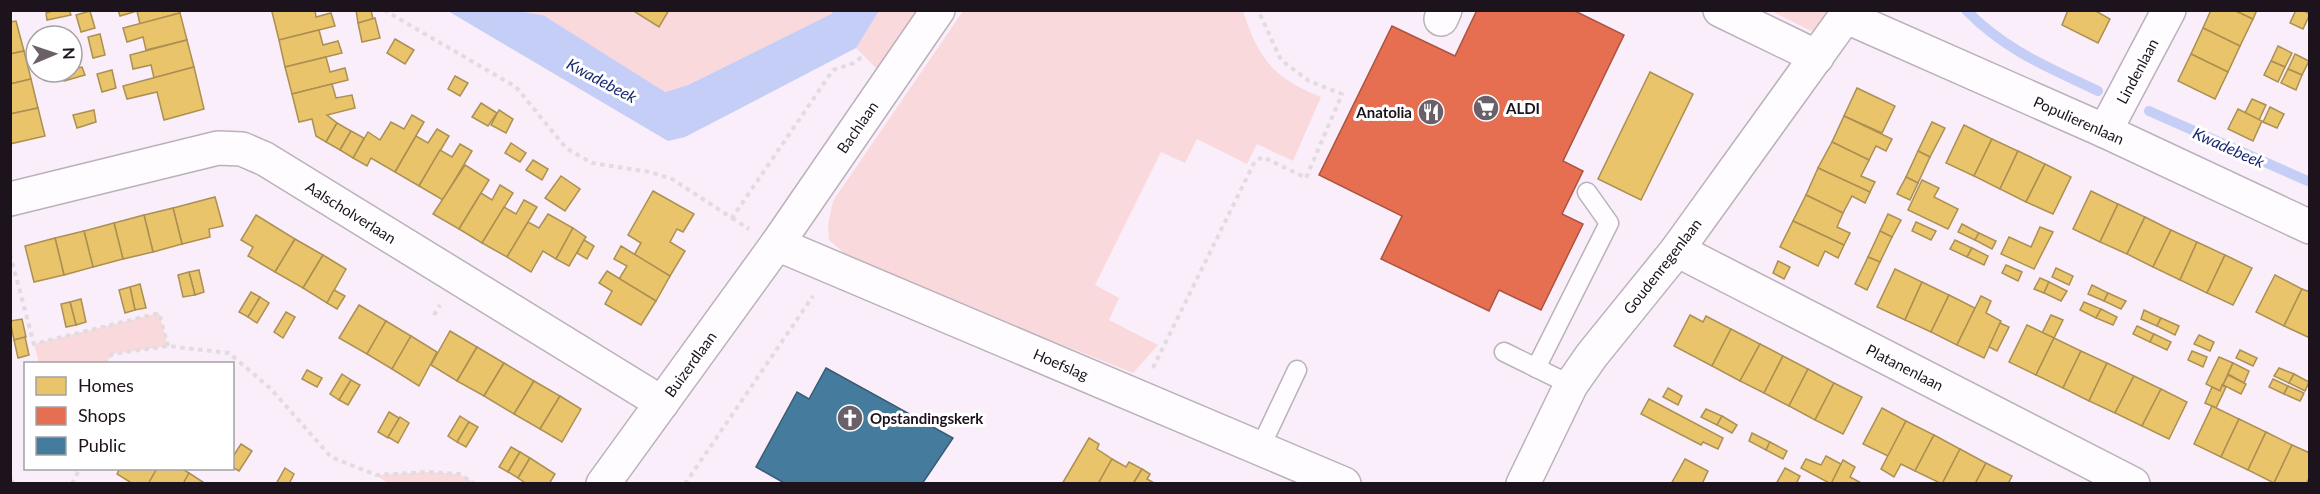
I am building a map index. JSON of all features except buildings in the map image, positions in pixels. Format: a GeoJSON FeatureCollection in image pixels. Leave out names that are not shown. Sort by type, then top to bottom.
{"type":"FeatureCollection","features":[{"type":"Feature","properties":{"kind":"street","name":"Bachlaan"},"geometry":{"type":"LineString","coordinates":[[777,244],[938,10]]}},
{"type":"Feature","properties":{"kind":"street"},"geometry":{"type":"LineString","coordinates":[[1720,10],[1817,57]]}},
{"type":"Feature","properties":{"kind":"street","name":"Lindenlaan"},"geometry":{"type":"LineString","coordinates":[[2105,131],[2169,10]]}},
{"type":"Feature","properties":{"kind":"street","name":"Goudenregenlaan"},"geometry":{"type":"LineString","coordinates":[[1523,483],[1571,385],[1592,355],[1677,250],[1849,14]]}},
{"type":"Feature","properties":{"kind":"street","name":"Populierenlaan"},"geometry":{"type":"LineString","coordinates":[[1849,14],[2310,227]]}},
{"type":"Feature","properties":{"kind":"street","name":"Aalscholverlaan"},"geometry":{"type":"LineString","coordinates":[[10,199],[218,148],[242,149],[265,159],[662,403]]}},
{"type":"Feature","properties":{"kind":"street","name":"Hoefslag"},"geometry":{"type":"LineString","coordinates":[[777,244],[1344,483]]}},
{"type":"Feature","properties":{"kind":"street","name":"Buizerdlaan"},"geometry":{"type":"LineString","coordinates":[[603,483],[777,244]]}},
{"type":"Feature","properties":{"kind":"street","name":"Platanenlaan"},"geometry":{"type":"LineString","coordinates":[[1677,250],[2133,483]]}},
{"type":"Feature","properties":{"kind":"lane"},"geometry":{"type":"LineString","coordinates":[[1536,368],[1610,223],[1587,192]]}},
{"type":"Feature","properties":{"kind":"lane"},"geometry":{"type":"LineString","coordinates":[[1504,352],[1571,385]]}},
{"type":"Feature","properties":{"kind":"lane"},"geometry":{"type":"LineString","coordinates":[[1260,448],[1297,370]]}},
{"type":"Feature","properties":{"kind":"path"},"geometry":{"type":"LineString","coordinates":[[384,10],[516,87],[566,148],[592,163],[650,172],[672,179],[732,218],[833,70],[854,63],[869,52]]}},
{"type":"Feature","properties":{"kind":"path"},"geometry":{"type":"LineString","coordinates":[[1138,396],[1255,161],[1263,157],[1306,178],[1342,94],[1309,81],[1281,60],[1258,10]]}},
{"type":"Feature","properties":{"kind":"path"},"geometry":{"type":"LineString","coordinates":[[10,254],[34,344],[159,312],[168,346]]}},
{"type":"Feature","properties":{"kind":"path"},"geometry":{"type":"LineString","coordinates":[[685,483],[832,267]]}},
{"type":"Feature","properties":{"kind":"path"},"geometry":{"type":"LineString","coordinates":[[106,362],[112,354],[168,346],[229,353],[271,389],[331,457],[376,475],[429,472],[459,474],[475,483]]}},
{"type":"Feature","properties":{"kind":"path"},"geometry":{"type":"LineString","coordinates":[[10,480],[16,483]]}},
{"type":"Feature","properties":{"kind":"shaded area"},"geometry":{"type":"Polygon","coordinates":[[[510,11],[834,11],[688,85],[664,92],[543,15],[510,11]]]}},
{"type":"Feature","properties":{"kind":"shaded area"},"geometry":{"type":"Polygon","coordinates":[[[879,11],[920,11],[878,70],[856,48],[879,11]]]}},
{"type":"Feature","properties":{"kind":"shaded area"},"geometry":{"type":"Polygon","coordinates":[[[963,11],[1243,11],[1255,42],[1270,65],[1291,82],[1321,97],[1293,161],[1257,144],[1247,164],[1197,139],[1185,163],[1161,152],[1095,285],[1119,298],[1109,320],[1158,345],[1133,373],[852,260],[829,240],[828,225],[833,201],[963,11]]]}},
{"type":"Feature","properties":{"kind":"shaded area"},"geometry":{"type":"Polygon","coordinates":[[[1771,11],[1830,11],[1815,30],[1811,31],[1771,11]]]}},
{"type":"Feature","properties":{"kind":"shaded area"},"geometry":{"type":"Polygon","coordinates":[[[159,313],[168,346],[113,354],[106,362],[39,362],[34,344],[159,313]]]}},
{"type":"Feature","properties":{"kind":"shaded area"},"geometry":{"type":"Polygon","coordinates":[[[429,472],[459,474],[475,483],[388,483],[376,475],[429,472]]]}},
{"type":"Feature","properties":{"kind":"water"},"geometry":{"type":"Polygon","coordinates":[[[509,10],[543,15],[665,92],[688,85],[834,11],[879,11],[856,48],[685,137],[668,141],[448,11],[509,10]]]}},
{"type":"Feature","properties":{"kind":"waterway","name":"Kwadebeek"},"geometry":{"type":"LineString","coordinates":[[1966,10],[1996,37],[2028,57],[2098,91]]}},
{"type":"Feature","properties":{"kind":"waterway","name":"Kwadebeek"},"geometry":{"type":"LineString","coordinates":[[2149,111],[2310,182]]}},
{"type":"Feature","properties":{"kind":"place","name":"ALDI"},"geometry":{"type":"Point","coordinates":[1486,108]}},
{"type":"Feature","properties":{"kind":"place","name":"Anatolia"},"geometry":{"type":"Point","coordinates":[1431,112]}},
{"type":"Feature","properties":{"kind":"place","name":"Opstandingskerk"},"geometry":{"type":"Point","coordinates":[850,418]}}]}
